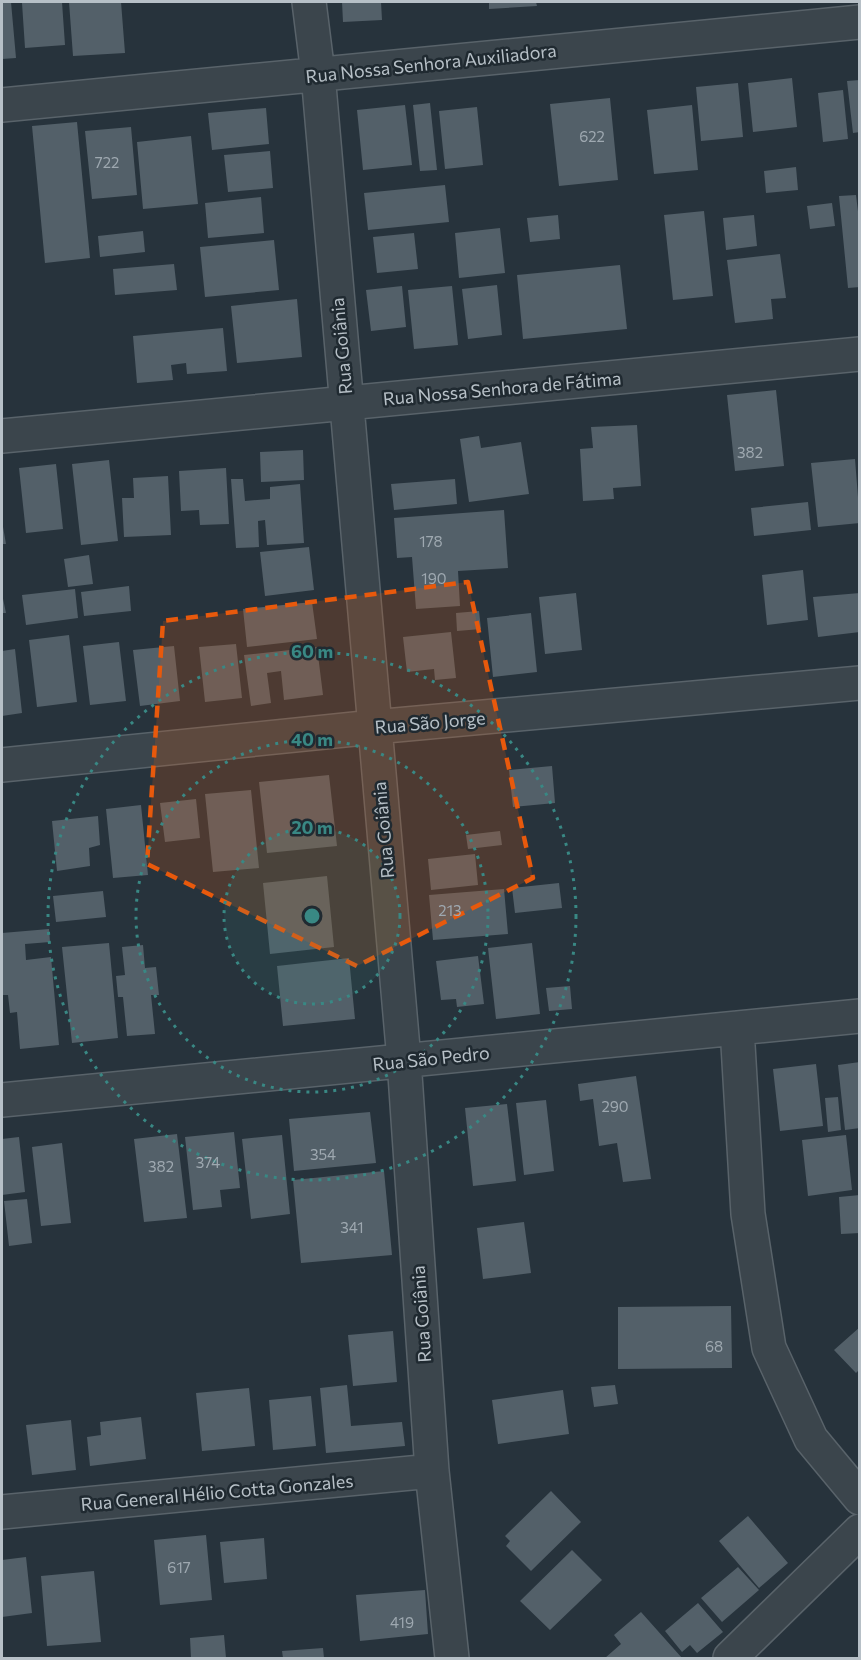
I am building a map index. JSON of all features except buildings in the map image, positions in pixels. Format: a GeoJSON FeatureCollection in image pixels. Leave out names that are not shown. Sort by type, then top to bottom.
{"type":"FeatureCollection","features":[{"type":"Feature","properties":{"kind":"street","name":"Rua Goiânia"},"geometry":{"type":"LineString","coordinates":[[309,2],[318,74],[404,1060],[432,1471],[452,1659]]}},
{"type":"Feature","properties":{"kind":"street","name":"Rua Nossa Senhora Auxiliadora"},"geometry":{"type":"LineString","coordinates":[[2,105],[860,22]]}},
{"type":"Feature","properties":{"kind":"street","name":"Rua Nossa Senhora de Fátima"},"geometry":{"type":"LineString","coordinates":[[2,436],[860,354]]}},
{"type":"Feature","properties":{"kind":"street","name":"Rua São Jorge"},"geometry":{"type":"LineString","coordinates":[[2,765],[374,727],[860,683]]}},
{"type":"Feature","properties":{"kind":"street","name":"Rua São Pedro"},"geometry":{"type":"LineString","coordinates":[[2,1100],[860,1016]]}},
{"type":"Feature","properties":{"kind":"street"},"geometry":{"type":"LineString","coordinates":[[737,1028],[747,1214],[770,1348],[811,1439],[860,1498]]}},
{"type":"Feature","properties":{"kind":"street","name":"Rua General Hélio Cotta Gonzales"},"geometry":{"type":"LineString","coordinates":[[2,1512],[432,1471]]}},
{"type":"Feature","properties":{"kind":"street"},"geometry":{"type":"LineString","coordinates":[[730,1659],[860,1532]]}},
{"type":"Feature","properties":{"kind":"highlighted area"},"geometry":{"type":"Polygon","coordinates":[[[468,582],[533,878],[357,966],[147,864],[163,621],[468,582]]]}}]}
